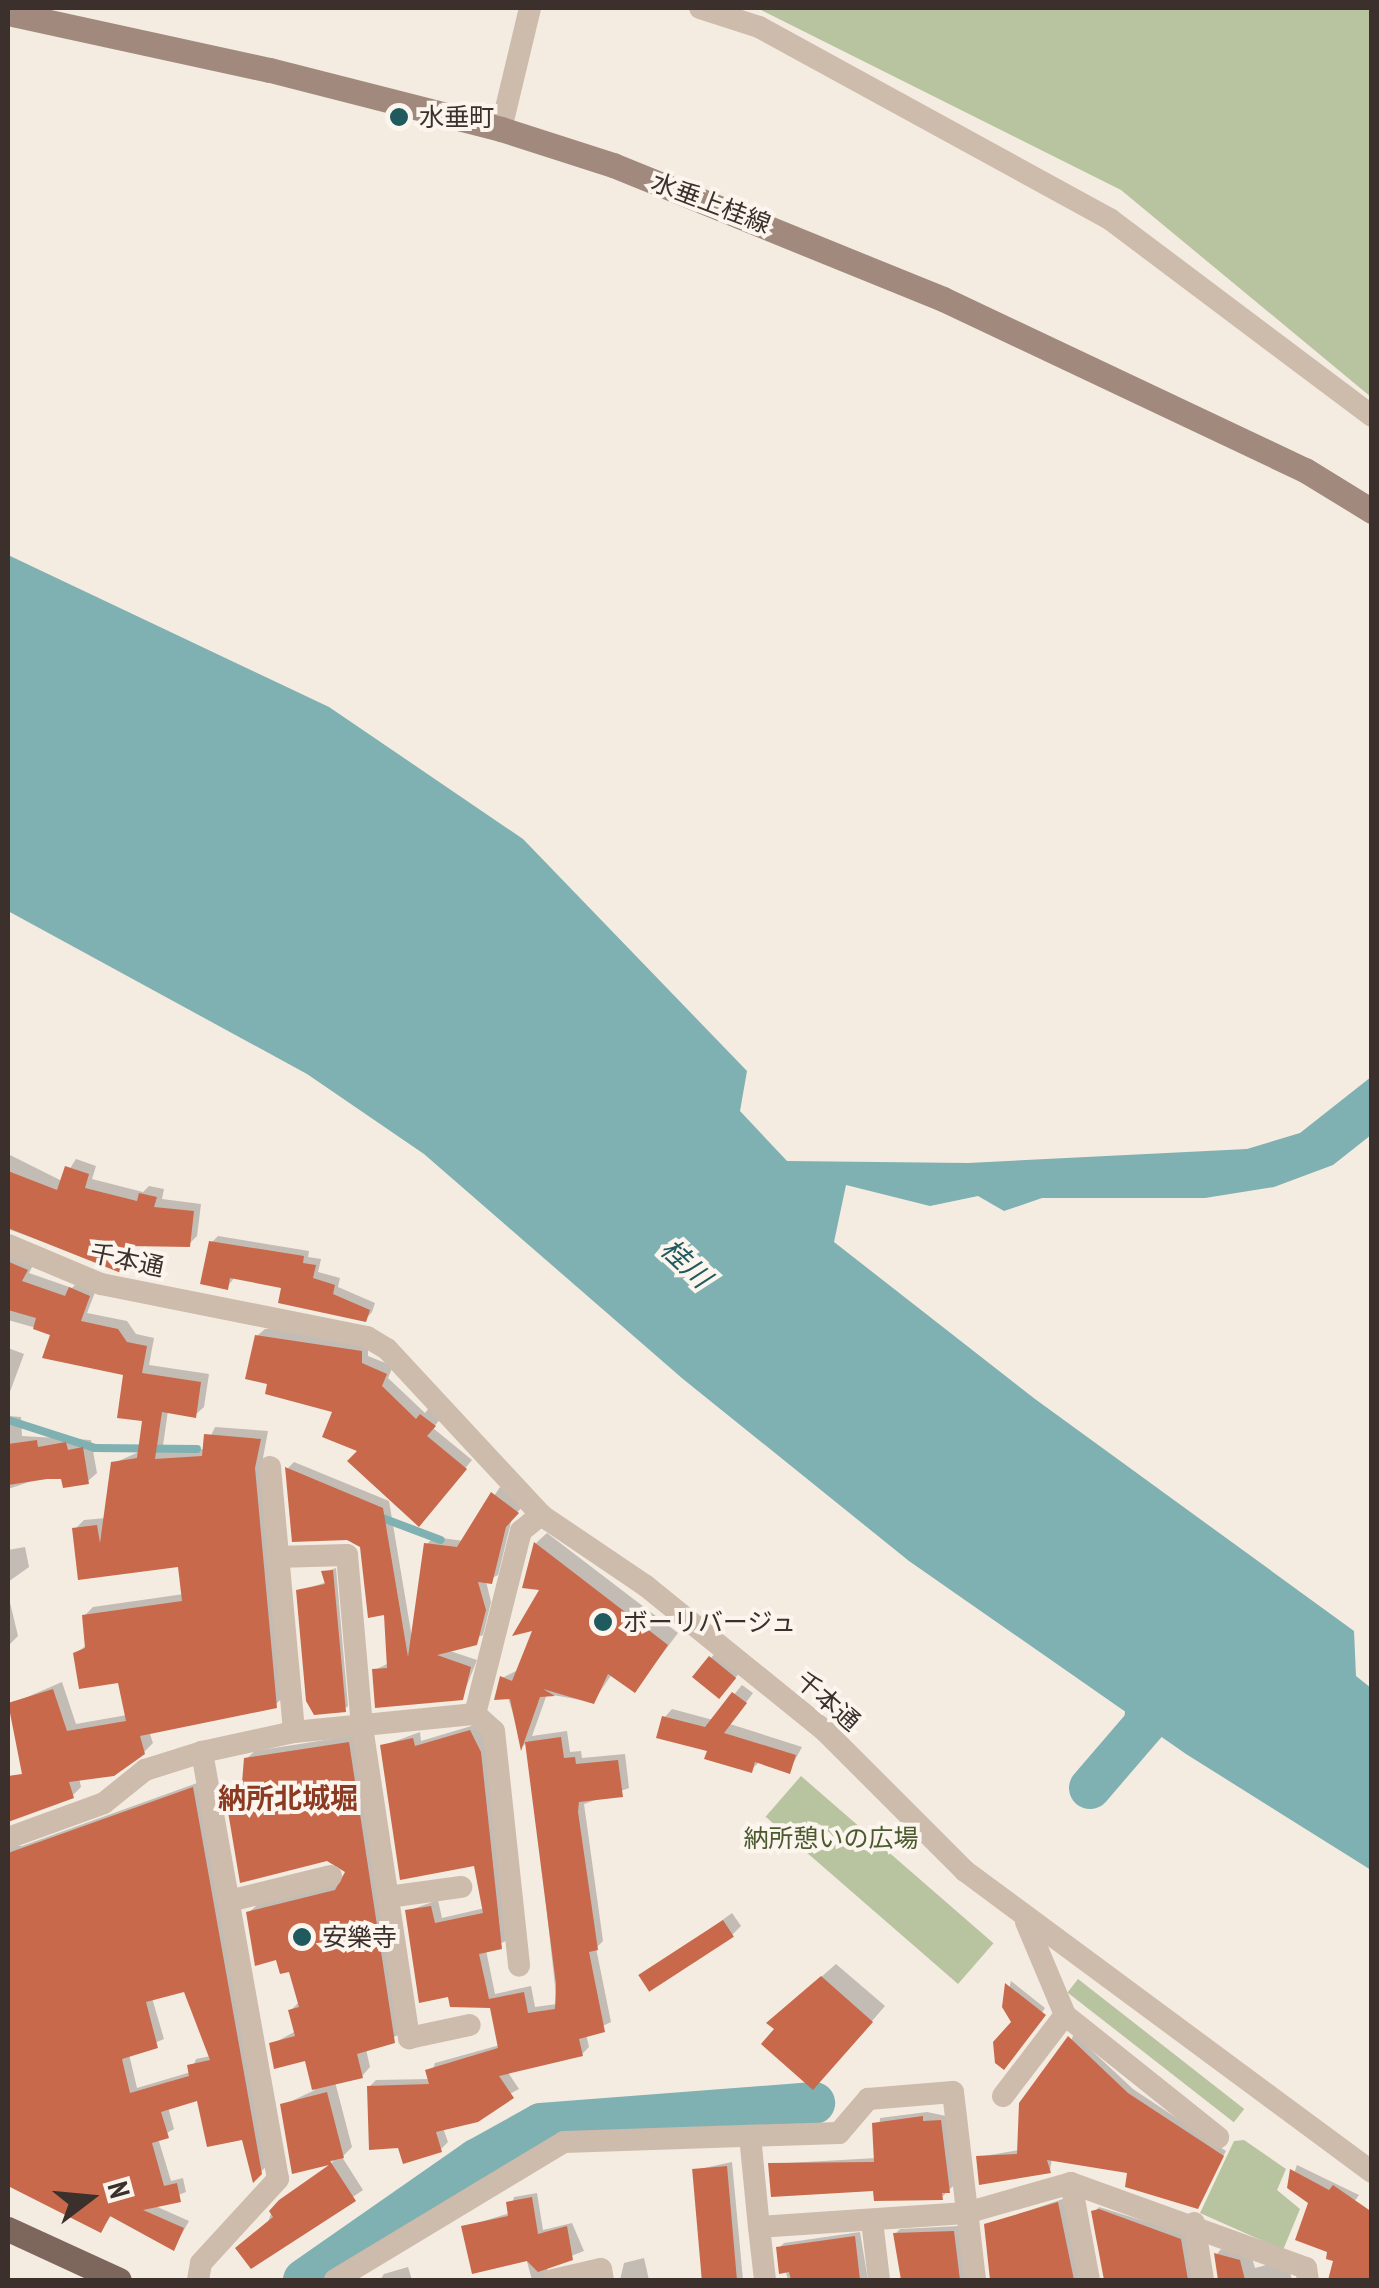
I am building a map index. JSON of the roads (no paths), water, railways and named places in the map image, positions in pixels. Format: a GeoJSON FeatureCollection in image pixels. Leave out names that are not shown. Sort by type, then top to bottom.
{"type":"FeatureCollection","features":[{"type":"Feature","properties":{"kind":"main road","name":"水垂上桂線"},"geometry":{"type":"LineString","coordinates":[[8,13],[501,129],[776,228],[943,299],[1305,470],[1372,511]]}},
{"type":"Feature","properties":{"kind":"main road"},"geometry":{"type":"LineString","coordinates":[[8,2229],[85,2273],[119,2280]]}},
{"type":"Feature","properties":{"kind":"street"},"geometry":{"type":"LineString","coordinates":[[501,129],[530,8]]}},
{"type":"Feature","properties":{"kind":"street"},"geometry":{"type":"LineString","coordinates":[[700,8],[759,27],[1111,220],[1372,416]]}},
{"type":"Feature","properties":{"kind":"street","name":"千本通"},"geometry":{"type":"LineString","coordinates":[[8,1245],[100,1284],[367,1338],[388,1349],[541,1515],[646,1586],[825,1731],[965,1871],[1372,2172]]}},
{"type":"Feature","properties":{"kind":"street"},"geometry":{"type":"LineString","coordinates":[[270,1468],[294,1732]]}},
{"type":"Feature","properties":{"kind":"street"},"geometry":{"type":"LineString","coordinates":[[475,1714],[521,1531],[541,1515]]}},
{"type":"Feature","properties":{"kind":"street"},"geometry":{"type":"LineString","coordinates":[[276,1558],[347,1554],[362,1727],[409,2038],[470,2025]]}},
{"type":"Feature","properties":{"kind":"street"},"geometry":{"type":"LineString","coordinates":[[8,1838],[113,1798],[145,1770],[202,1752],[294,1732],[475,1714],[494,1731],[520,1966]]}},
{"type":"Feature","properties":{"kind":"street"},"geometry":{"type":"LineString","coordinates":[[198,2280],[201,2263],[278,2179],[202,1752]]}},
{"type":"Feature","properties":{"kind":"street"},"geometry":{"type":"LineString","coordinates":[[229,1901],[331,1876]]}},
{"type":"Feature","properties":{"kind":"street"},"geometry":{"type":"LineString","coordinates":[[388,1897],[461,1888]]}},
{"type":"Feature","properties":{"kind":"street"},"geometry":{"type":"LineString","coordinates":[[1025,1918],[1065,2016],[1218,2137]]}},
{"type":"Feature","properties":{"kind":"street"},"geometry":{"type":"LineString","coordinates":[[1003,2096],[1065,2016]]}},
{"type":"Feature","properties":{"kind":"street"},"geometry":{"type":"LineString","coordinates":[[335,2280],[564,2142],[839,2133],[868,2098],[953,2092],[974,2280]]}},
{"type":"Feature","properties":{"kind":"street"},"geometry":{"type":"LineString","coordinates":[[750,2136],[764,2280]]}},
{"type":"Feature","properties":{"kind":"street"},"geometry":{"type":"LineString","coordinates":[[1071,2182],[1089,2280]]}},
{"type":"Feature","properties":{"kind":"street"},"geometry":{"type":"LineString","coordinates":[[759,2227],[966,2213],[1071,2182],[1194,2223],[1306,2268],[1308,2280]]}},
{"type":"Feature","properties":{"kind":"street"},"geometry":{"type":"LineString","coordinates":[[872,2221],[879,2280]]}},
{"type":"Feature","properties":{"kind":"street"},"geometry":{"type":"LineString","coordinates":[[1194,2223],[1203,2280]]}},
{"type":"Feature","properties":{"kind":"street"},"geometry":{"type":"LineString","coordinates":[[552,2280],[601,2269],[603,2280]]}},
{"type":"Feature","properties":{"kind":"water","name":"桂川"},"geometry":{"type":"Polygon","coordinates":[[[8,555],[329,707],[523,839],[747,1071],[740,1111],[787,1161],[968,1163],[1247,1149],[1300,1133],[1371,1077],[1371,1135],[1333,1165],[1274,1187],[1205,1198],[1042,1198],[1004,1211],[978,1196],[930,1206],[846,1185],[834,1242],[1035,1399],[1354,1631],[1356,1676],[1371,1688],[1371,1870],[1186,1754],[909,1561],[683,1379],[424,1154],[307,1074],[8,911],[8,555]]]}},
{"type":"Feature","properties":{"kind":"waterway"},"geometry":{"type":"LineString","coordinates":[[8,1420],[95,1448],[197,1449]]}},
{"type":"Feature","properties":{"kind":"waterway"},"geometry":{"type":"LineString","coordinates":[[377,1516],[441,1540]]}},
{"type":"Feature","properties":{"kind":"waterway"},"geometry":{"type":"LineString","coordinates":[[1090,1788],[1145,1724],[1150,1666]]}},
{"type":"Feature","properties":{"kind":"waterway"},"geometry":{"type":"LineString","coordinates":[[304,2280],[476,2160],[541,2124],[814,2103]]}},
{"type":"Feature","properties":{"kind":"place","name":"水垂町"},"geometry":{"type":"Point","coordinates":[399,117]}},
{"type":"Feature","properties":{"kind":"place","name":"ボーリバージュ"},"geometry":{"type":"Point","coordinates":[603,1622]}},
{"type":"Feature","properties":{"kind":"place","name":"安樂寺"},"geometry":{"type":"Point","coordinates":[302,1937]}},
{"type":"Feature","properties":{"kind":"district","name":"納所北城堀"},"geometry":{"type":"Point","coordinates":[288,1798]}},
{"type":"Feature","properties":{"kind":"park label","name":"納所憩いの広場"},"geometry":{"type":"Point","coordinates":[831,1838]}}]}
